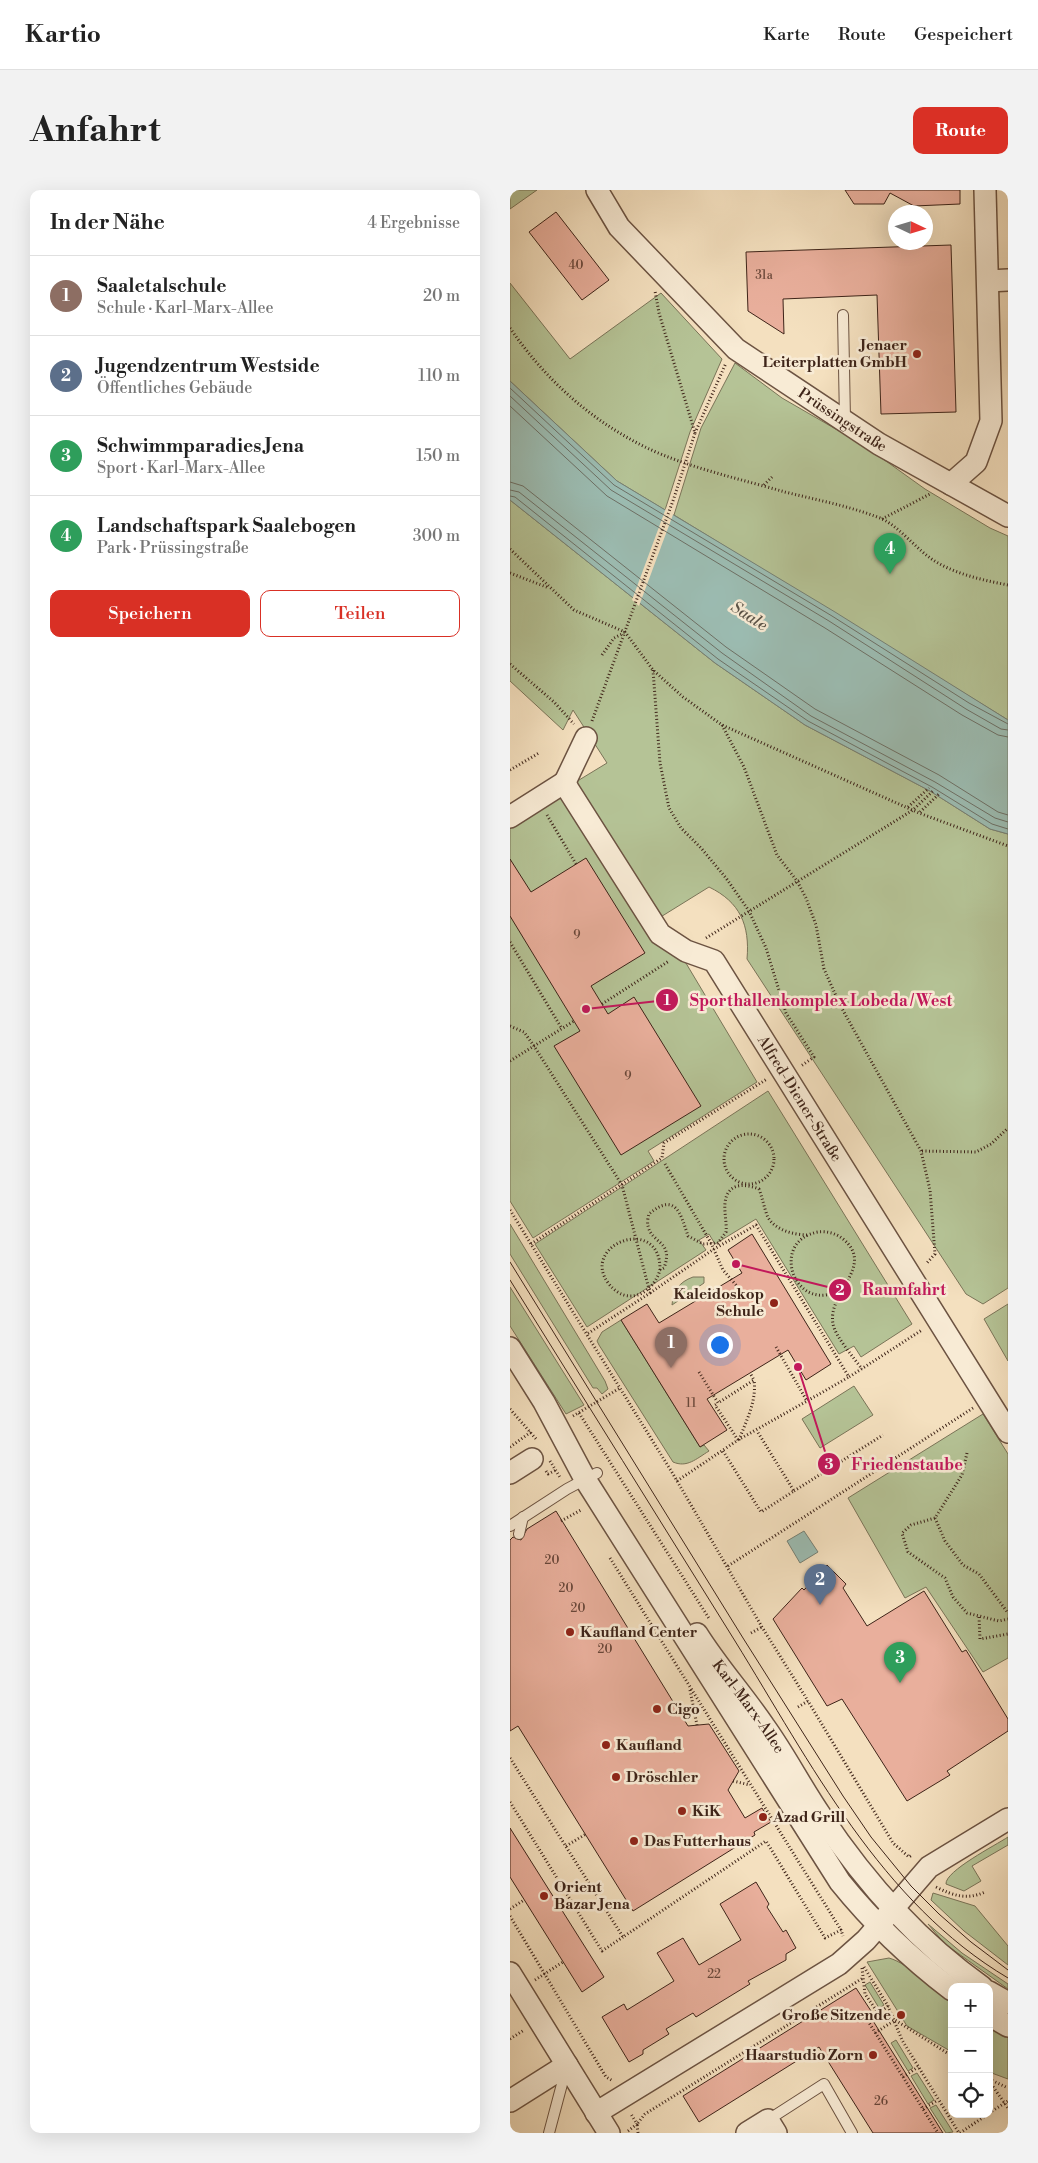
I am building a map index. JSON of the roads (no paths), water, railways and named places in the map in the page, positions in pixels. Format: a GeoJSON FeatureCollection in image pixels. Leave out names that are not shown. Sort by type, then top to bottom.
{"type":"FeatureCollection","features":[{"type":"Feature","properties":{"kind":"street","name":"Prüssingstraße"},"geometry":{"type":"LineString","coordinates":[[597,190],[619,227],[736,350],[880,444],[1008,516]]}},
{"type":"Feature","properties":{"kind":"street"},"geometry":{"type":"LineString","coordinates":[[951,484],[976,462],[992,421],[998,281],[985,190]]}},
{"type":"Feature","properties":{"kind":"street"},"geometry":{"type":"LineString","coordinates":[[510,817],[537,800],[566,786],[586,738]]}},
{"type":"Feature","properties":{"kind":"street","name":"Alfred-Diener-Straße"},"geometry":{"type":"LineString","coordinates":[[566,786],[660,934],[686,951],[714,962],[1008,1432]]}},
{"type":"Feature","properties":{"kind":"street","name":"Karl-Marx-Allee"},"geometry":{"type":"LineString","coordinates":[[510,1348],[544,1402],[583,1480],[831,1868],[858,1905],[878,1926],[909,1956],[948,1987]]}},
{"type":"Feature","properties":{"kind":"street","name":"Karl-Marx-Allee"},"geometry":{"type":"LineString","coordinates":[[544,1402],[571,1418],[583,1480],[765,1727],[820,1816],[892,1909],[957,1969],[976,1983]]}},
{"type":"Feature","properties":{"kind":"street"},"geometry":{"type":"LineString","coordinates":[[510,1473],[540,1453]]}},
{"type":"Feature","properties":{"kind":"street"},"geometry":{"type":"LineString","coordinates":[[596,2113],[839,1964],[854,1952],[929,1867],[1008,1819]]}},
{"type":"Feature","properties":{"kind":"street"},"geometry":{"type":"LineString","coordinates":[[515,1982],[596,2113],[617,2133]]}},
{"type":"Feature","properties":{"kind":"street"},"geometry":{"type":"LineString","coordinates":[[993,1994],[1008,2003]]}},
{"type":"Feature","properties":{"kind":"street"},"geometry":{"type":"LineString","coordinates":[[993,2017],[1008,2026]]}},
{"type":"Feature","properties":{"kind":"street"},"geometry":{"type":"LineString","coordinates":[[510,2101],[567,2066]]}},
{"type":"Feature","properties":{"kind":"street"},"geometry":{"type":"LineString","coordinates":[[747,2133],[772,2126]]}},
{"type":"Feature","properties":{"kind":"lane"},"geometry":{"type":"LineString","coordinates":[[843,315],[845,422]]}},
{"type":"Feature","properties":{"kind":"lane"},"geometry":{"type":"LineString","coordinates":[[510,1526],[583,1480]]}},
{"type":"Feature","properties":{"kind":"lane"},"geometry":{"type":"LineString","coordinates":[[518,1534],[523,1517]]}},
{"type":"Feature","properties":{"kind":"lane"},"geometry":{"type":"LineString","coordinates":[[549,2133],[567,2066]]}},
{"type":"Feature","properties":{"kind":"lane"},"geometry":{"type":"LineString","coordinates":[[772,2126],[824,2084],[852,2133]]}},
{"type":"Feature","properties":{"kind":"water","name":"Saale"},"geometry":{"type":"Polygon","coordinates":[[[510,381],[617,481],[835,612],[1008,720],[1008,834],[990,829],[930,791],[805,725],[715,663],[510,500],[510,381]]]}},
{"type":"Feature","properties":{"kind":"water"},"geometry":{"type":"Polygon","coordinates":[[[804,1531],[818,1552],[800,1563],[787,1541],[804,1531]]]}},
{"type":"Feature","properties":{"kind":"tram line"},"geometry":{"type":"LineString","coordinates":[[510,1262],[743,1638],[871,1837],[911,1886],[939,1914],[971,1942],[1008,1970]]}},
{"type":"Feature","properties":{"kind":"tram line"},"geometry":{"type":"LineString","coordinates":[[510,1280],[791,1734],[852,1827],[922,1911],[963,1947],[1008,1978]]}},
{"type":"Feature","properties":{"kind":"place","name":"Jenaer Leiterplatten GmbH"},"geometry":{"type":"Point","coordinates":[917,354]}},
{"type":"Feature","properties":{"kind":"place","name":"Landschaftspark Saalebogen"},"geometry":{"type":"Point","coordinates":[890,574]}},
{"type":"Feature","properties":{"kind":"place","name":"Sporthallenkomplex Lobeda / West"},"geometry":{"type":"Point","coordinates":[586,1009]}},
{"type":"Feature","properties":{"kind":"place","name":"Raumfahrt"},"geometry":{"type":"Point","coordinates":[736,1264]}},
{"type":"Feature","properties":{"kind":"place","name":"Kaleidoskop Schule"},"geometry":{"type":"Point","coordinates":[774,1303]}},
{"type":"Feature","properties":{"kind":"place","name":"Friedenstaube"},"geometry":{"type":"Point","coordinates":[798,1367]}},
{"type":"Feature","properties":{"kind":"place","name":"Saaletalschule"},"geometry":{"type":"Point","coordinates":[671,1368]}},
{"type":"Feature","properties":{"kind":"place","name":"Jugendzentrum Westside"},"geometry":{"type":"Point","coordinates":[820,1605]}},
{"type":"Feature","properties":{"kind":"place","name":"Kaufland Center"},"geometry":{"type":"Point","coordinates":[570,1632]}},
{"type":"Feature","properties":{"kind":"place","name":"Schwimmparadies Jena"},"geometry":{"type":"Point","coordinates":[900,1683]}},
{"type":"Feature","properties":{"kind":"place","name":"Cigo"},"geometry":{"type":"Point","coordinates":[657,1709]}},
{"type":"Feature","properties":{"kind":"place","name":"Kaufland"},"geometry":{"type":"Point","coordinates":[606,1745]}},
{"type":"Feature","properties":{"kind":"place","name":"Dröschler"},"geometry":{"type":"Point","coordinates":[616,1777]}},
{"type":"Feature","properties":{"kind":"place","name":"KiK"},"geometry":{"type":"Point","coordinates":[682,1811]}},
{"type":"Feature","properties":{"kind":"place","name":"Azad Grill"},"geometry":{"type":"Point","coordinates":[763,1817]}},
{"type":"Feature","properties":{"kind":"place","name":"Das Futterhaus"},"geometry":{"type":"Point","coordinates":[634,1841]}},
{"type":"Feature","properties":{"kind":"place","name":"Orient Bazar Jena"},"geometry":{"type":"Point","coordinates":[544,1896]}},
{"type":"Feature","properties":{"kind":"place","name":"Große Sitzende"},"geometry":{"type":"Point","coordinates":[901,2015]}},
{"type":"Feature","properties":{"kind":"place","name":"Haarstudio Zorn"},"geometry":{"type":"Point","coordinates":[873,2055]}}]}
